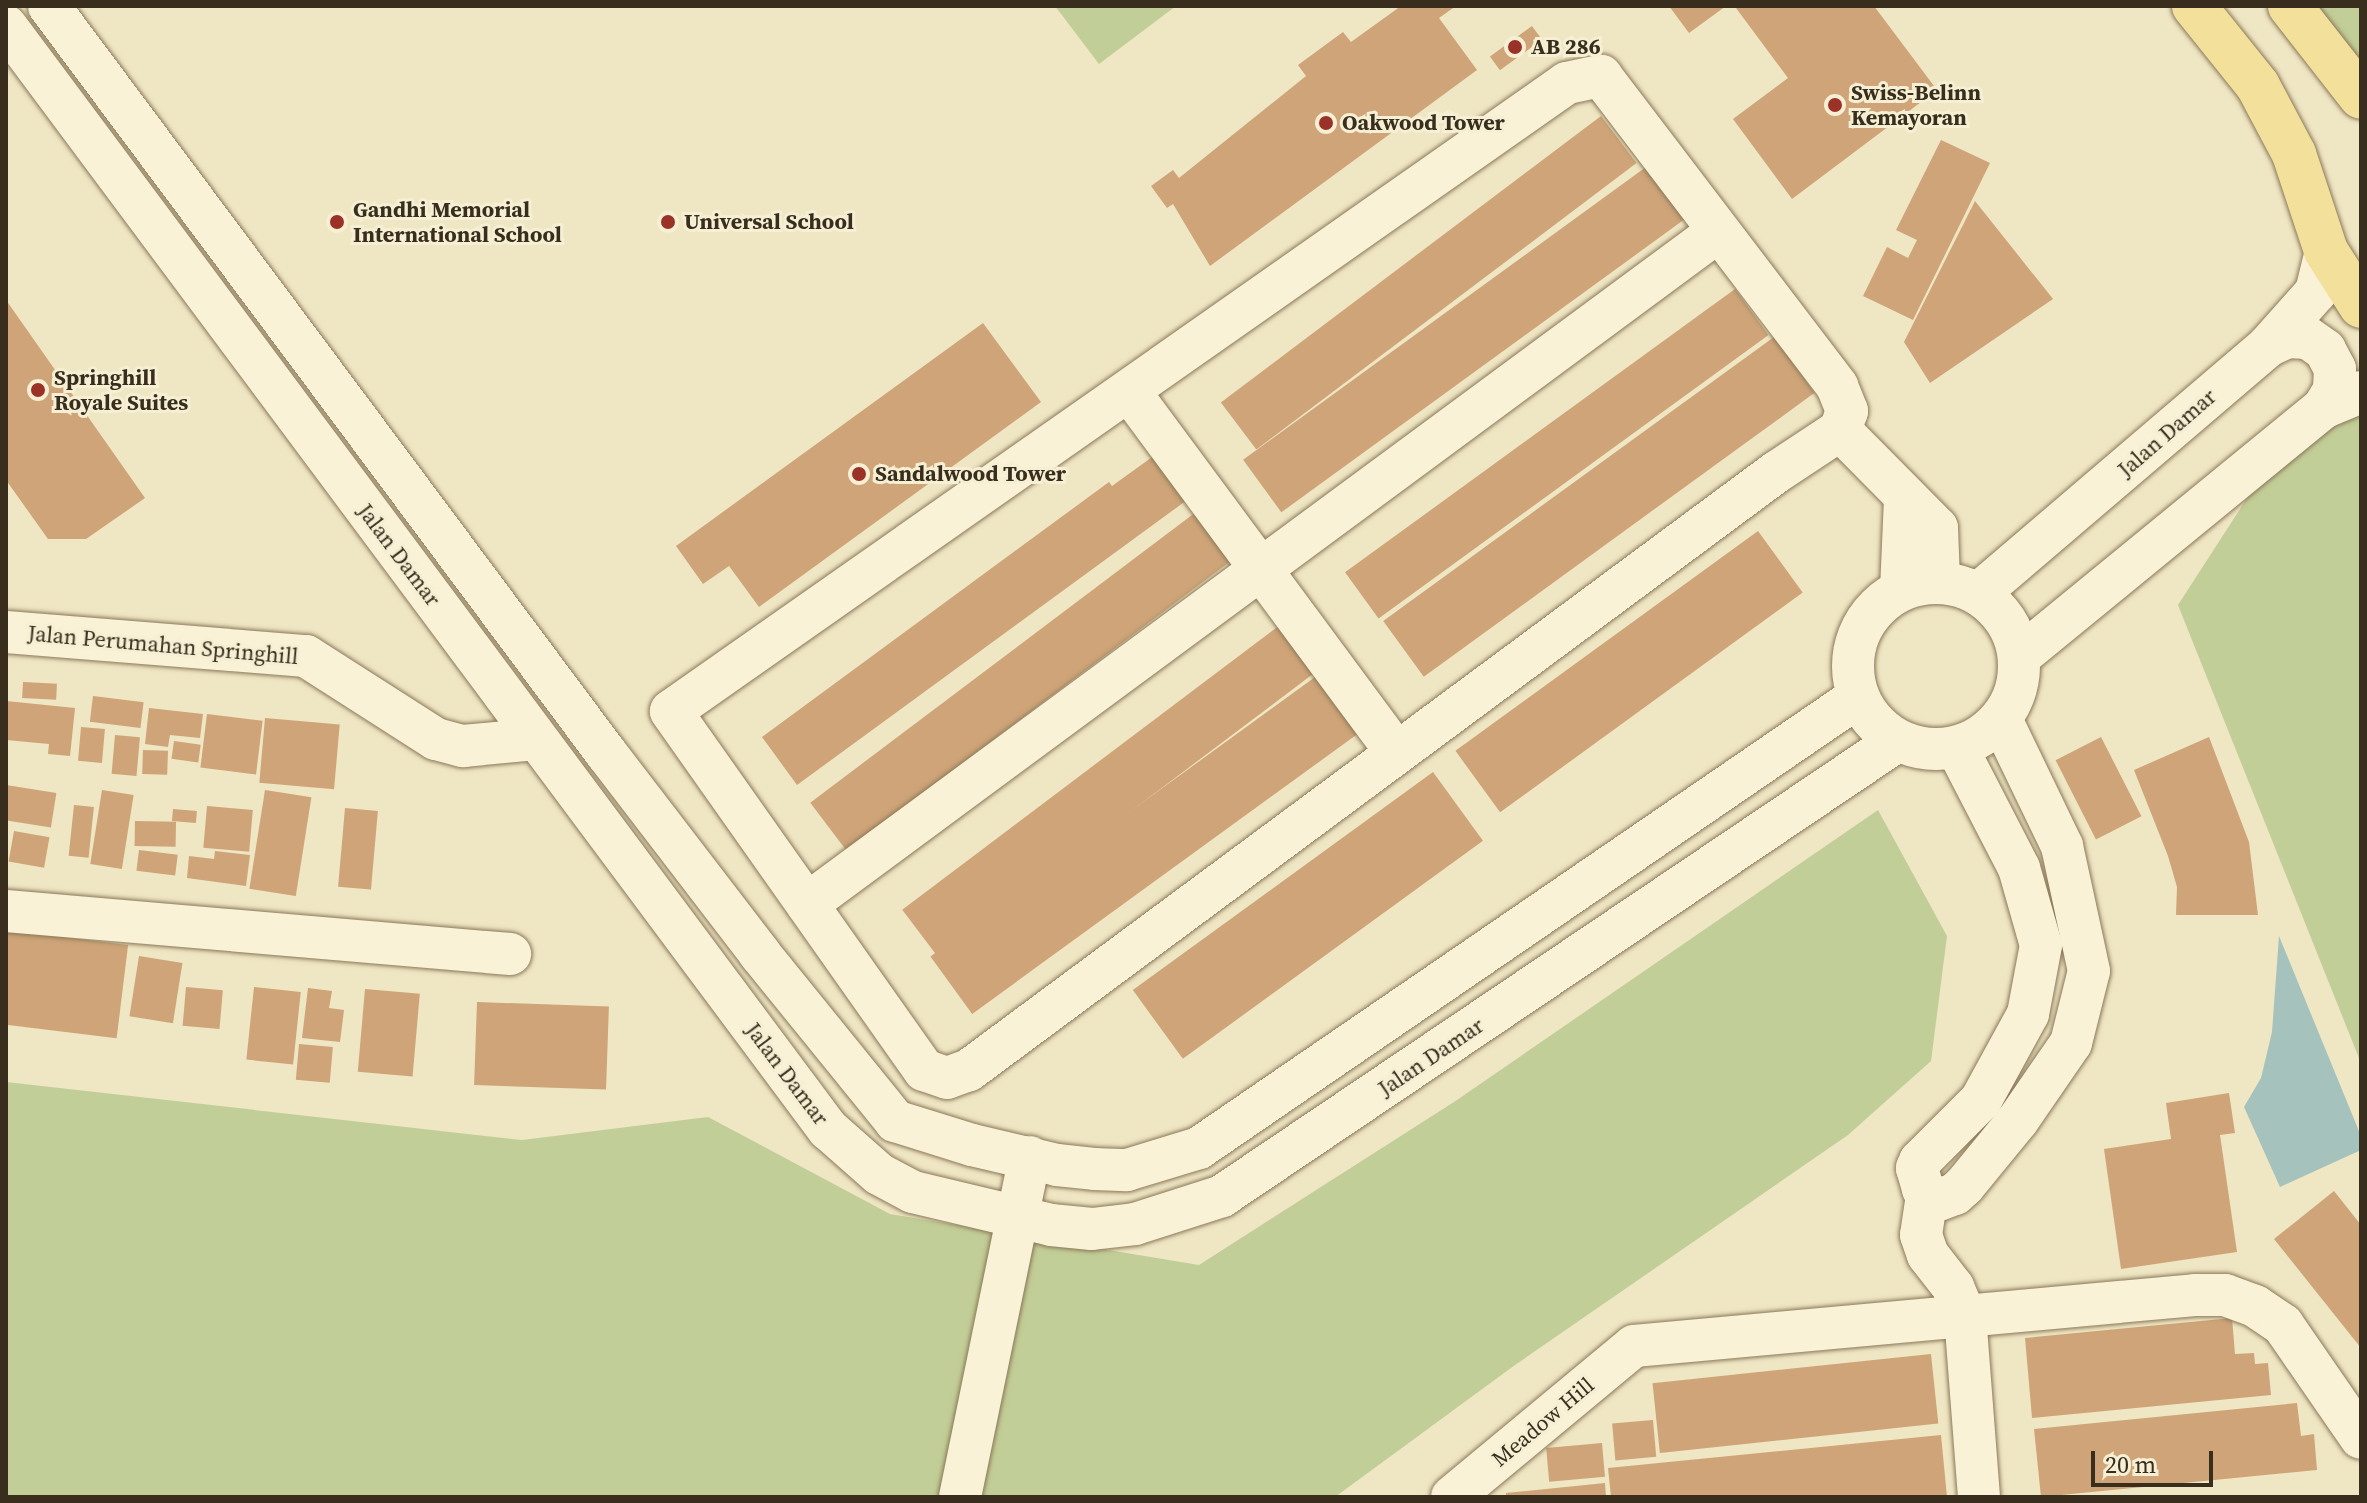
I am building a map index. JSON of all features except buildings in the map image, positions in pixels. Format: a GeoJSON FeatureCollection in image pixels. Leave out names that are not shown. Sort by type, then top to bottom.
{"type":"FeatureCollection","features":[{"type":"Feature","properties":{"kind":"main road"},"geometry":{"type":"LineString","coordinates":[[2194,6],[2258,86],[2294,154],[2326,251],[2361,306]]}},
{"type":"Feature","properties":{"kind":"main road"},"geometry":{"type":"LineString","coordinates":[[2290,6],[2361,97]]}},
{"type":"Feature","properties":{"kind":"street"},"geometry":{"type":"LineString","coordinates":[[49,6],[504,612],[606,753],[760,954],[895,1121],[972,1145],[1057,1165],[1127,1170],[1199,1148],[1858,697]]}},
{"type":"Feature","properties":{"kind":"street","name":"Jalan Damar"},"geometry":{"type":"LineString","coordinates":[[6,26],[828,1129],[879,1174],[913,1192],[1017,1217],[1092,1229],[1135,1224],[1222,1196],[1260,1174],[1897,741]]}},
{"type":"Feature","properties":{"kind":"street"},"geometry":{"type":"LineString","coordinates":[[1601,76],[1719,231],[1837,386],[1847,411],[1840,430],[1775,473],[969,1070],[947,1078],[924,1070],[671,711],[1567,83],[1601,76]]}},
{"type":"Feature","properties":{"kind":"street"},"geometry":{"type":"LineString","coordinates":[[807,904],[1719,231]]}},
{"type":"Feature","properties":{"kind":"street","name":"Jalan Damar"},"geometry":{"type":"LineString","coordinates":[[1979,593],[2268,346],[2316,292],[2326,251]]}},
{"type":"Feature","properties":{"kind":"street"},"geometry":{"type":"LineString","coordinates":[[2268,346],[2287,337],[2308,338],[2325,350],[2335,369],[2334,390],[2323,408]]}},
{"type":"Feature","properties":{"kind":"street"},"geometry":{"type":"LineString","coordinates":[[1129,391],[1397,753]]}},
{"type":"Feature","properties":{"kind":"street"},"geometry":{"type":"LineString","coordinates":[[2020,656],[2323,408],[2361,392]]}},
{"type":"Feature","properties":{"kind":"street"},"geometry":{"type":"LineString","coordinates":[[1840,430],[1905,498],[1920,586]]}},
{"type":"Feature","properties":{"kind":"street"},"geometry":{"type":"LineString","coordinates":[[1920,586],[1979,593],[1999,610],[2013,631],[2020,656],[2017,690],[2001,719],[1982,737],[1957,748],[1926,750],[1897,741],[1873,722],[1858,697],[1852,665],[1859,632],[1878,605],[1920,586]]}},
{"type":"Feature","properties":{"kind":"street"},"geometry":{"type":"LineString","coordinates":[[464,642],[504,612]]}},
{"type":"Feature","properties":{"kind":"street","name":"Jalan Perumahan Springhill"},"geometry":{"type":"LineString","coordinates":[[6,632],[306,656],[436,739],[463,746],[536,739]]}},
{"type":"Feature","properties":{"kind":"street"},"geometry":{"type":"LineString","coordinates":[[1927,1195],[1939,1200],[1955,1194],[2018,1120],[2071,1043],[2089,971],[2062,846],[2001,719]]}},
{"type":"Feature","properties":{"kind":"street"},"geometry":{"type":"LineString","coordinates":[[1957,748],[2019,868],[2041,945],[2028,1014],[1981,1100],[1920,1161],[1919,1177],[1927,1195],[1921,1235],[1928,1255],[1953,1287],[1965,1315],[1979,1497]]}},
{"type":"Feature","properties":{"kind":"street"},"geometry":{"type":"LineString","coordinates":[[567,781],[606,753]]}},
{"type":"Feature","properties":{"kind":"street"},"geometry":{"type":"LineString","coordinates":[[6,911],[510,954]]}},
{"type":"Feature","properties":{"kind":"street"},"geometry":{"type":"LineString","coordinates":[[960,1497],[1030,1157]]}},
{"type":"Feature","properties":{"kind":"street"},"geometry":{"type":"LineString","coordinates":[[1965,1315],[2225,1295],[2255,1306],[2283,1325],[2361,1438]]}},
{"type":"Feature","properties":{"kind":"street","name":"Meadow Hill"},"geometry":{"type":"LineString","coordinates":[[1452,1497],[1634,1346],[1965,1315]]}},
{"type":"Feature","properties":{"kind":"green space"},"geometry":{"type":"Polygon","coordinates":[[[1055,6],[1176,6],[1099,64],[1055,6]]]}},
{"type":"Feature","properties":{"kind":"green space"},"geometry":{"type":"Polygon","coordinates":[[[2291,6],[2361,6],[2361,97],[2291,6]]]}},
{"type":"Feature","properties":{"kind":"green space"},"geometry":{"type":"Polygon","coordinates":[[[2361,393],[2361,1063],[2178,605],[2284,441],[2361,393]]]}},
{"type":"Feature","properties":{"kind":"green space"},"geometry":{"type":"Polygon","coordinates":[[[1878,810],[1947,936],[1931,1061],[1848,1135],[1515,1365],[1335,1497],[6,1497],[6,1082],[522,1140],[708,1117],[890,1214],[1199,1265],[1454,1102],[1878,810]]]}},
{"type":"Feature","properties":{"kind":"water"},"geometry":{"type":"Polygon","coordinates":[[[2279,936],[2361,1136],[2361,1150],[2280,1187],[2244,1107],[2261,1078],[2272,1032],[2279,936]]]}},
{"type":"Feature","properties":{"kind":"place","name":"AB 286"},"geometry":{"type":"Point","coordinates":[1515,47]}},
{"type":"Feature","properties":{"kind":"place","name":"Swiss-Belinn Kemayoran"},"geometry":{"type":"Point","coordinates":[1835,105]}},
{"type":"Feature","properties":{"kind":"place","name":"Oakwood Tower"},"geometry":{"type":"Point","coordinates":[1326,123]}},
{"type":"Feature","properties":{"kind":"place","name":"Gandhi Memorial International School"},"geometry":{"type":"Point","coordinates":[337,222]}},
{"type":"Feature","properties":{"kind":"place","name":"Universal School"},"geometry":{"type":"Point","coordinates":[668,222]}},
{"type":"Feature","properties":{"kind":"place","name":"Springhill Royale Suites"},"geometry":{"type":"Point","coordinates":[38,390]}},
{"type":"Feature","properties":{"kind":"place","name":"Sandalwood Tower"},"geometry":{"type":"Point","coordinates":[859,474]}}]}
